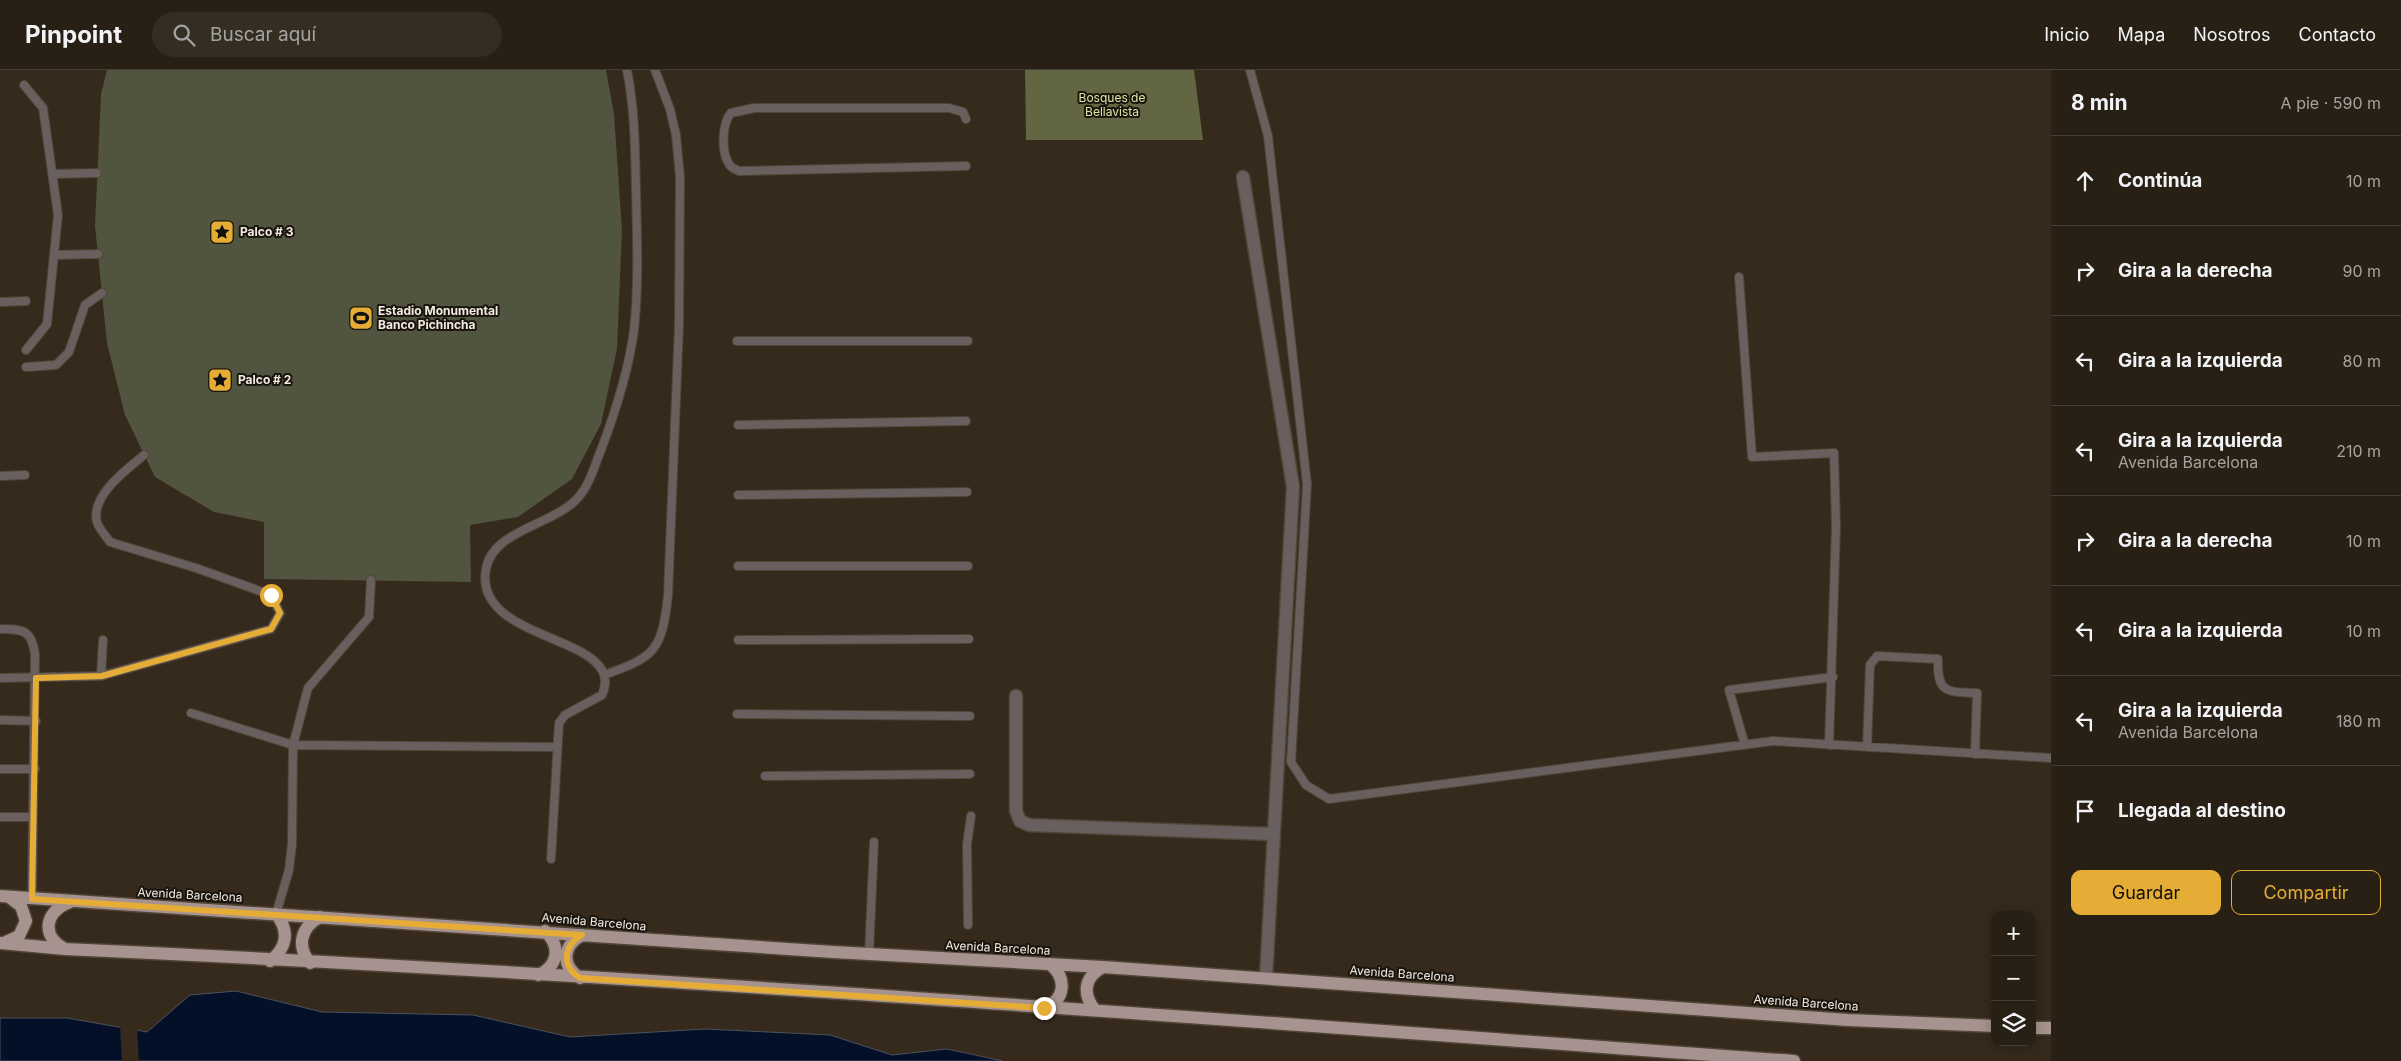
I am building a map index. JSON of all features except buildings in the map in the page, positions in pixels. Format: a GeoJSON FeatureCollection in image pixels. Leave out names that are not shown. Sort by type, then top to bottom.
{"type":"FeatureCollection","features":[{"type":"Feature","properties":{"kind":"main road","name":"Avenida Barcelona"},"geometry":{"type":"LineString","coordinates":[[4,897],[545,931],[869,954],[1103,967],[1839,1019],[1991,1026]]}},
{"type":"Feature","properties":{"kind":"main road"},"geometry":{"type":"LineString","coordinates":[[2,943],[19,936],[26,921],[21,906],[4,897]]}},
{"type":"Feature","properties":{"kind":"main road"},"geometry":{"type":"LineString","coordinates":[[65,949],[52,939],[49,923],[52,913],[60,906],[70,902]]}},
{"type":"Feature","properties":{"kind":"main road"},"geometry":{"type":"LineString","coordinates":[[270,961],[279,954],[286,938],[282,921],[276,914]]}},
{"type":"Feature","properties":{"kind":"main road"},"geometry":{"type":"LineString","coordinates":[[310,963],[304,956],[301,939],[305,929],[311,922],[320,917]]}},
{"type":"Feature","properties":{"kind":"main road"},"geometry":{"type":"LineString","coordinates":[[538,975],[553,965],[556,956],[556,947],[552,938],[545,931]]}},
{"type":"Feature","properties":{"kind":"main road"},"geometry":{"type":"LineString","coordinates":[[580,978],[572,973],[566,957],[568,948],[573,940],[582,935]]}},
{"type":"Feature","properties":{"kind":"main road"},"geometry":{"type":"LineString","coordinates":[[2,943],[65,949],[538,975],[1095,1010],[1794,1061]]}},
{"type":"Feature","properties":{"kind":"main road"},"geometry":{"type":"LineString","coordinates":[[1044,1008],[1052,1005],[1062,991],[1062,980],[1058,971],[1050,964]]}},
{"type":"Feature","properties":{"kind":"main road"},"geometry":{"type":"LineString","coordinates":[[1095,1010],[1088,1002],[1087,984],[1096,971],[1103,967]]}},
{"type":"Feature","properties":{"kind":"main road"},"geometry":{"type":"LineString","coordinates":[[2036,1028],[2051,1028]]}},
{"type":"Feature","properties":{"kind":"street"},"geometry":{"type":"LineString","coordinates":[[1243,177],[1293,487],[1272,834],[1266,978]]}},
{"type":"Feature","properties":{"kind":"street"},"geometry":{"type":"LineString","coordinates":[[1016,696],[1016,811],[1020,820],[1028,826],[1272,834]]}},
{"type":"Feature","properties":{"kind":"lane"},"geometry":{"type":"LineString","coordinates":[[551,859],[558,730],[561,719],[599,698],[604,690],[604,675],[600,664],[588,656],[506,616],[492,601],[486,590],[484,580],[486,567],[497,548],[509,538],[562,510],[581,494],[608,431],[626,367],[634,330],[638,268],[634,121],[627,70]]}},
{"type":"Feature","properties":{"kind":"lane"},"geometry":{"type":"LineString","coordinates":[[604,675],[635,664],[654,650],[663,632],[668,596],[679,325],[680,177],[672,118],[655,70]]}},
{"type":"Feature","properties":{"kind":"lane"},"geometry":{"type":"LineString","coordinates":[[1250,70],[1268,136],[1307,484],[1290,762],[1306,786],[1329,798],[1774,741],[2051,758]]}},
{"type":"Feature","properties":{"kind":"lane"},"geometry":{"type":"LineString","coordinates":[[24,85],[43,108],[58,215],[47,324],[26,350]]}},
{"type":"Feature","properties":{"kind":"lane"},"geometry":{"type":"LineString","coordinates":[[966,119],[963,112],[950,108],[754,108],[731,113],[726,120],[724,128],[727,160],[729,165],[739,171],[966,166]]}},
{"type":"Feature","properties":{"kind":"lane"},"geometry":{"type":"LineString","coordinates":[[52,174],[97,173]]}},
{"type":"Feature","properties":{"kind":"lane"},"geometry":{"type":"LineString","coordinates":[[54,255],[98,254]]}},
{"type":"Feature","properties":{"kind":"lane"},"geometry":{"type":"LineString","coordinates":[[1739,277],[1752,456],[1834,453],[1836,526],[1830,745]]}},
{"type":"Feature","properties":{"kind":"lane"},"geometry":{"type":"LineString","coordinates":[[26,367],[56,365],[69,352],[85,305],[102,293]]}},
{"type":"Feature","properties":{"kind":"lane"},"geometry":{"type":"LineString","coordinates":[[0,302],[26,301]]}},
{"type":"Feature","properties":{"kind":"lane"},"geometry":{"type":"LineString","coordinates":[[737,341],[968,340]]}},
{"type":"Feature","properties":{"kind":"lane"},"geometry":{"type":"LineString","coordinates":[[738,425],[966,422]]}},
{"type":"Feature","properties":{"kind":"lane"},"geometry":{"type":"LineString","coordinates":[[0,678],[102,676],[271,629],[280,613],[271,595],[196,568],[110,542],[97,522],[97,502],[117,478],[144,454]]}},
{"type":"Feature","properties":{"kind":"lane"},"geometry":{"type":"LineString","coordinates":[[1,476],[25,475]]}},
{"type":"Feature","properties":{"kind":"lane"},"geometry":{"type":"LineString","coordinates":[[738,494],[967,492]]}},
{"type":"Feature","properties":{"kind":"lane"},"geometry":{"type":"LineString","coordinates":[[738,566],[968,566]]}},
{"type":"Feature","properties":{"kind":"lane"},"geometry":{"type":"LineString","coordinates":[[276,914],[288,870],[292,844],[294,745],[308,688],[369,617],[371,580]]}},
{"type":"Feature","properties":{"kind":"lane"},"geometry":{"type":"LineString","coordinates":[[0,629],[24,631],[30,636],[35,655],[36,721],[32,899]]}},
{"type":"Feature","properties":{"kind":"lane"},"geometry":{"type":"LineString","coordinates":[[738,640],[969,639]]}},
{"type":"Feature","properties":{"kind":"lane"},"geometry":{"type":"LineString","coordinates":[[102,676],[103,640]]}},
{"type":"Feature","properties":{"kind":"lane"},"geometry":{"type":"LineString","coordinates":[[1867,747],[1870,665],[1877,656],[1938,659],[1937,677],[1941,686],[1949,692],[1977,693],[1975,754]]}},
{"type":"Feature","properties":{"kind":"lane"},"geometry":{"type":"LineString","coordinates":[[1745,745],[1729,690],[1833,677]]}},
{"type":"Feature","properties":{"kind":"lane"},"geometry":{"type":"LineString","coordinates":[[191,713],[294,745],[557,747]]}},
{"type":"Feature","properties":{"kind":"lane"},"geometry":{"type":"LineString","coordinates":[[737,714],[970,716]]}},
{"type":"Feature","properties":{"kind":"lane"},"geometry":{"type":"LineString","coordinates":[[0,720],[36,721]]}},
{"type":"Feature","properties":{"kind":"lane"},"geometry":{"type":"LineString","coordinates":[[0,769],[35,769]]}},
{"type":"Feature","properties":{"kind":"lane"},"geometry":{"type":"LineString","coordinates":[[765,776],[970,774]]}},
{"type":"Feature","properties":{"kind":"lane"},"geometry":{"type":"LineString","coordinates":[[968,925],[967,844],[971,816]]}},
{"type":"Feature","properties":{"kind":"lane"},"geometry":{"type":"LineString","coordinates":[[0,817],[33,817]]}},
{"type":"Feature","properties":{"kind":"lane"},"geometry":{"type":"LineString","coordinates":[[869,954],[874,842]]}},
{"type":"Feature","properties":{"kind":"green space","name":"Estadio Monumental Banco Pichincha"},"geometry":{"type":"Polygon","coordinates":[[[107,70],[606,70],[614,114],[622,230],[617,349],[601,424],[572,479],[518,517],[470,525],[471,582],[264,579],[264,522],[214,512],[155,477],[125,415],[107,343],[95,226],[101,94],[107,70]]]}},
{"type":"Feature","properties":{"kind":"green space","name":"Bosques de Bellavista"},"geometry":{"type":"Polygon","coordinates":[[[1025,70],[1194,70],[1203,140],[1026,140],[1025,70]]]}},
{"type":"Feature","properties":{"kind":"water"},"geometry":{"type":"Polygon","coordinates":[[[236,991],[322,1012],[473,1015],[570,1037],[705,1029],[830,1035],[892,1055],[947,1049],[1003,1061],[0,1061],[0,1018],[67,1018],[147,1032],[190,995],[236,991]]]}},
{"type":"Feature","properties":{"kind":"pier"},"geometry":{"type":"Polygon","coordinates":[[[120,1025],[137,1028],[139,1061],[122,1061],[120,1025]]]}},
{"type":"Feature","properties":{"kind":"place","name":"Palco # 3"},"geometry":{"type":"Point","coordinates":[222,232]}},
{"type":"Feature","properties":{"kind":"place","name":"Estadio Monumental Banco Pichincha"},"geometry":{"type":"Point","coordinates":[361,318]}},
{"type":"Feature","properties":{"kind":"place","name":"Palco # 2"},"geometry":{"type":"Point","coordinates":[220,380]}},
{"type":"Feature","properties":{"kind":"route"},"geometry":{"type":"LineString","coordinates":[[271,595],[280,613],[271,629],[102,676],[36,678],[32,899],[545,931],[582,935],[573,940],[568,948],[566,957],[572,973],[580,978],[1044,1008]]}}]}
